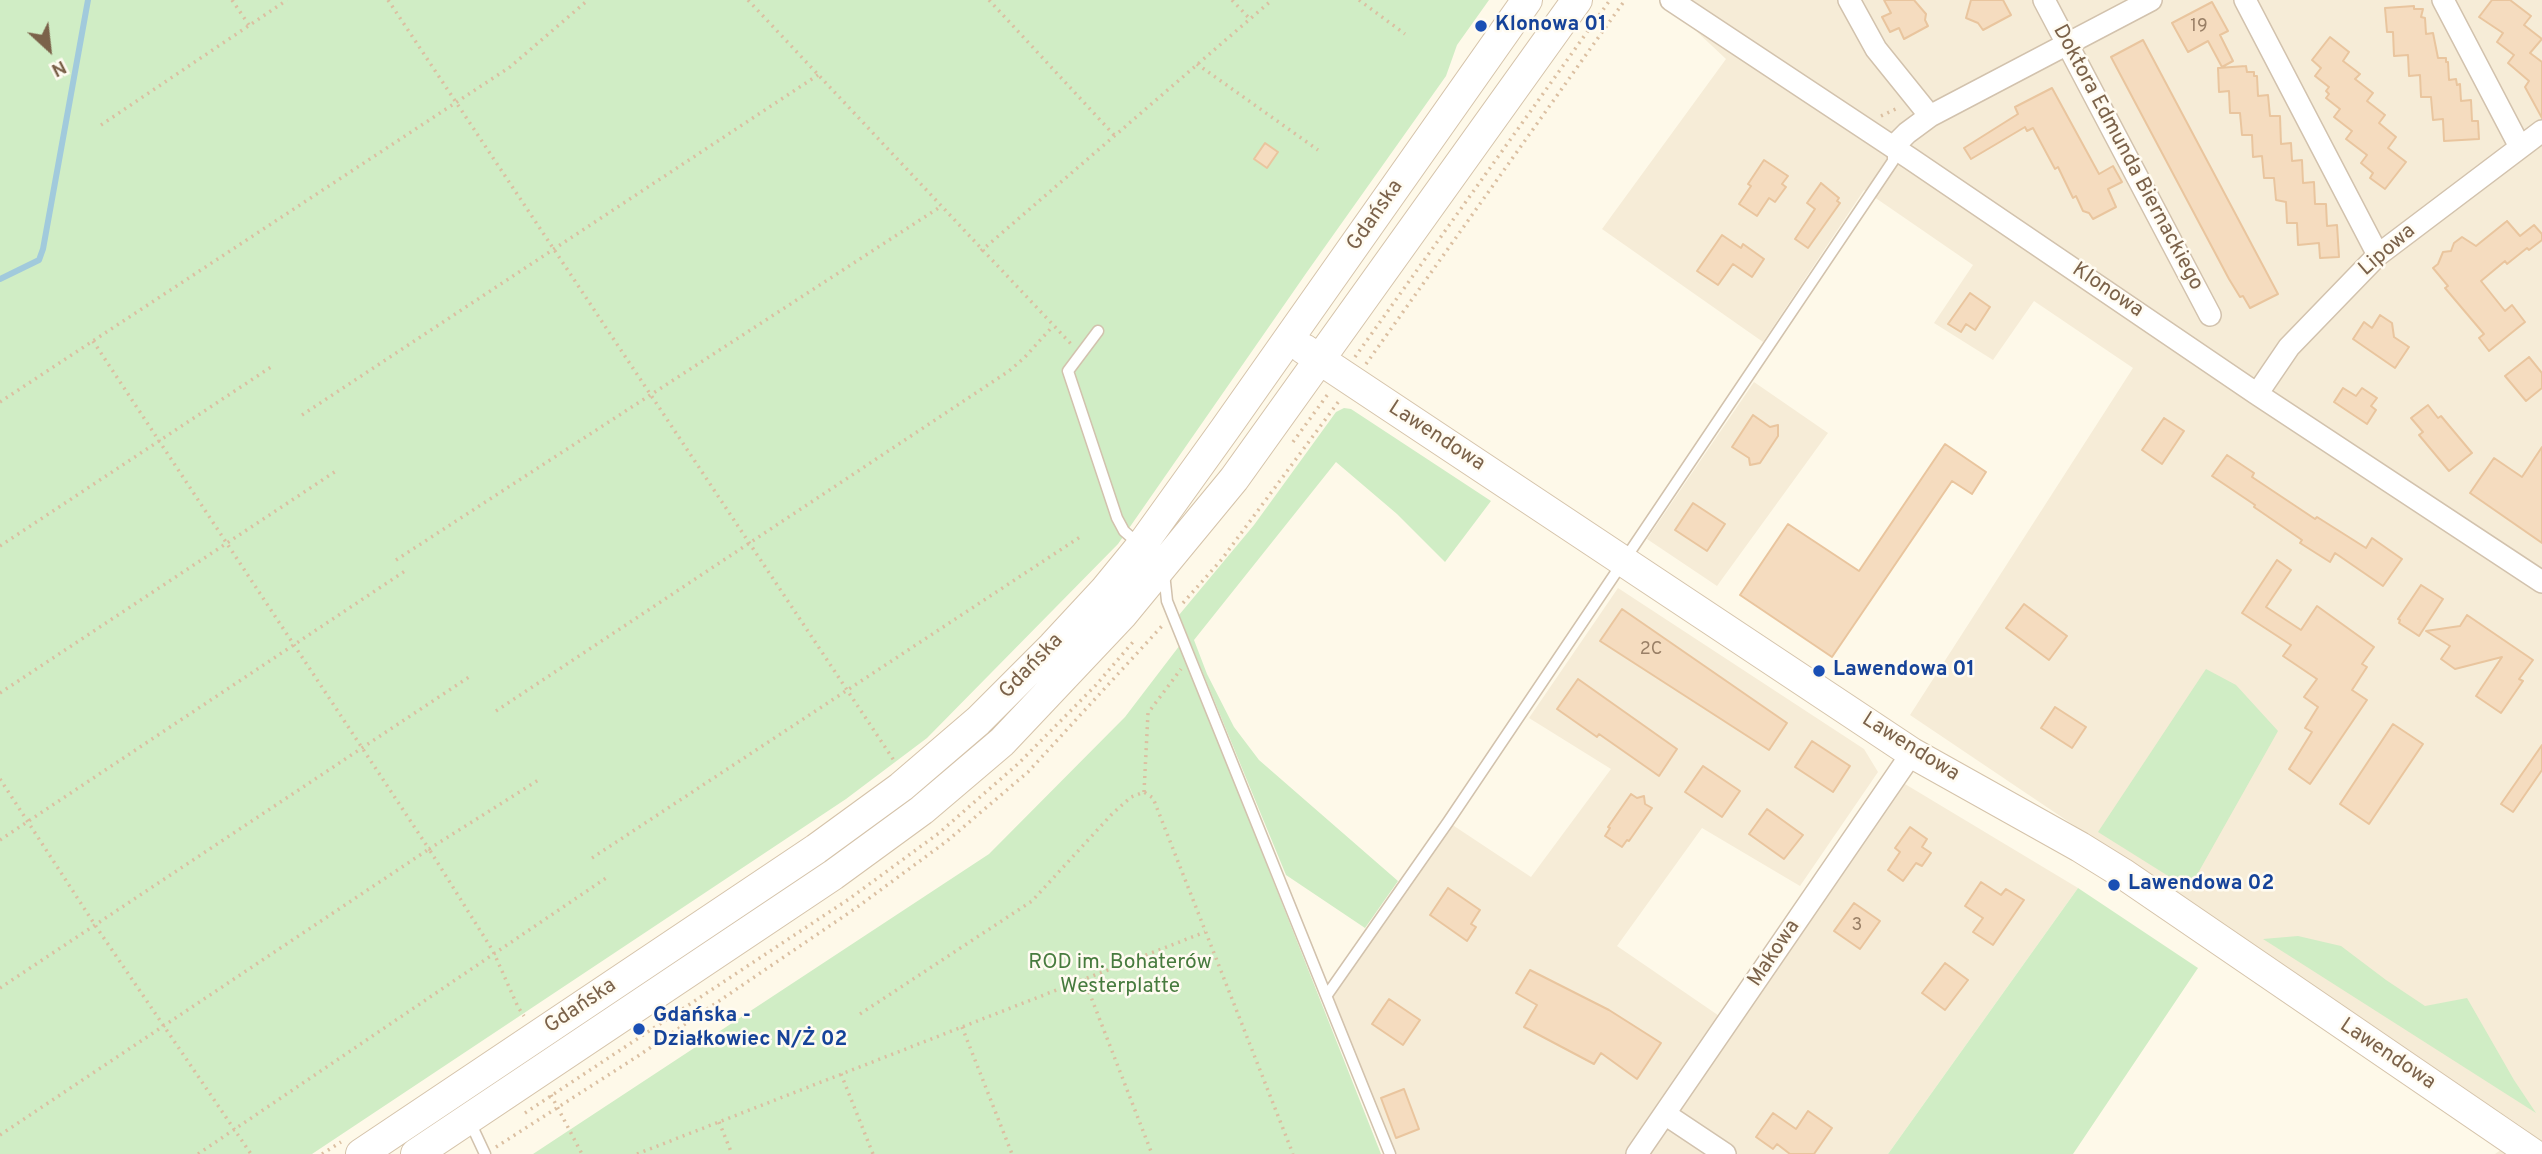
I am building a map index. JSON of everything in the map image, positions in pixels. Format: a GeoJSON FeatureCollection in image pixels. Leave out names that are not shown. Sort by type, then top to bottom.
{"type":"FeatureCollection","features":[{"type":"Feature","properties":{"kind":"main road","name":"Gdańska"},"geometry":{"type":"LineString","coordinates":[[361,1154],[539,1072],[833,876],[922,810],[1002,742],[1075,667],[1152,556],[1290,338],[1527,0]]}},
{"type":"Feature","properties":{"kind":"main road","name":"Gdańska"},"geometry":{"type":"LineString","coordinates":[[416,1154],[460,1107],[538,1035],[753,892],[908,781],[978,721],[1105,590],[1152,556],[1234,479],[1577,0]]}},
{"type":"Feature","properties":{"kind":"main road","name":"Lawendowa"},"geometry":{"type":"LineString","coordinates":[[1290,338],[1912,753],[2122,873],[2533,1154]]}},
{"type":"Feature","properties":{"kind":"street","name":"Klonowa"},"geometry":{"type":"LineString","coordinates":[[1671,0],[2542,582]]}},
{"type":"Feature","properties":{"kind":"street"},"geometry":{"type":"LineString","coordinates":[[1849,0],[1876,49],[1930,116]]}},
{"type":"Feature","properties":{"kind":"street","name":"Doktora Edmunda Biernackiego"},"geometry":{"type":"LineString","coordinates":[[2044,0],[2210,315]]}},
{"type":"Feature","properties":{"kind":"street"},"geometry":{"type":"LineString","coordinates":[[1893,147],[1930,116],[2151,0]]}},
{"type":"Feature","properties":{"kind":"street"},"geometry":{"type":"LineString","coordinates":[[2245,0],[2378,255]]}},
{"type":"Feature","properties":{"kind":"street"},"geometry":{"type":"LineString","coordinates":[[2443,0],[2520,147]]}},
{"type":"Feature","properties":{"kind":"street","name":"Lipowa"},"geometry":{"type":"LineString","coordinates":[[2258,394],[2289,347],[2378,255],[2542,131]]}},
{"type":"Feature","properties":{"kind":"street","name":"Makowa"},"geometry":{"type":"LineString","coordinates":[[1637,1154],[1912,753]]}},
{"type":"Feature","properties":{"kind":"street"},"geometry":{"type":"LineString","coordinates":[[1665,1114],[1725,1154]]}},
{"type":"Feature","properties":{"kind":"lane"},"geometry":{"type":"LineString","coordinates":[[1327,995],[1448,822],[1893,161],[1893,147]]}},
{"type":"Feature","properties":{"kind":"lane"},"geometry":{"type":"LineString","coordinates":[[1098,331],[1068,371],[1117,518],[1124,531],[1152,556],[1167,601],[1390,1154]]}},
{"type":"Feature","properties":{"kind":"lane"},"geometry":{"type":"LineString","coordinates":[[460,1107],[485,1154]]}},
{"type":"Feature","properties":{"kind":"path"},"geometry":{"type":"LineString","coordinates":[[232,0],[249,25]]}},
{"type":"Feature","properties":{"kind":"path"},"geometry":{"type":"LineString","coordinates":[[101,125],[287,0]]}},
{"type":"Feature","properties":{"kind":"path"},"geometry":{"type":"LineString","coordinates":[[388,0],[908,781]]}},
{"type":"Feature","properties":{"kind":"path"},"geometry":{"type":"LineString","coordinates":[[0,402],[521,59],[589,0]]}},
{"type":"Feature","properties":{"kind":"path"},"geometry":{"type":"LineString","coordinates":[[748,0],[1080,355]]}},
{"type":"Feature","properties":{"kind":"path"},"geometry":{"type":"LineString","coordinates":[[989,0],[1115,136]]}},
{"type":"Feature","properties":{"kind":"path"},"geometry":{"type":"LineString","coordinates":[[1232,0],[1250,19]]}},
{"type":"Feature","properties":{"kind":"path"},"geometry":{"type":"LineString","coordinates":[[981,251],[1272,0]]}},
{"type":"Feature","properties":{"kind":"path"},"geometry":{"type":"LineString","coordinates":[[1359,0],[1405,34]]}},
{"type":"Feature","properties":{"kind":"path"},"geometry":{"type":"LineString","coordinates":[[1198,64],[1318,150]]}},
{"type":"Feature","properties":{"kind":"path"},"geometry":{"type":"LineString","coordinates":[[302,415],[818,75]]}},
{"type":"Feature","properties":{"kind":"path"},"geometry":{"type":"LineString","coordinates":[[396,560],[940,207]]}},
{"type":"Feature","properties":{"kind":"path"},"geometry":{"type":"LineString","coordinates":[[496,710],[1009,371],[1053,326]]}},
{"type":"Feature","properties":{"kind":"path"},"geometry":{"type":"LineString","coordinates":[[93,341],[429,849],[494,954],[518,1007],[538,1035]]}},
{"type":"Feature","properties":{"kind":"path"},"geometry":{"type":"LineString","coordinates":[[0,547],[271,367]]}},
{"type":"Feature","properties":{"kind":"path"},"geometry":{"type":"LineString","coordinates":[[0,694],[336,471]]}},
{"type":"Feature","properties":{"kind":"path"},"geometry":{"type":"LineString","coordinates":[[592,858],[1083,534]]}},
{"type":"Feature","properties":{"kind":"path"},"geometry":{"type":"LineString","coordinates":[[0,840],[405,571]]}},
{"type":"Feature","properties":{"kind":"path"},"geometry":{"type":"LineString","coordinates":[[1144,792],[1148,713],[1191,657]]}},
{"type":"Feature","properties":{"kind":"path"},"geometry":{"type":"LineString","coordinates":[[0,988],[472,675]]}},
{"type":"Feature","properties":{"kind":"path"},"geometry":{"type":"LineString","coordinates":[[0,779],[95,925],[251,1154]]}},
{"type":"Feature","properties":{"kind":"path"},"geometry":{"type":"LineString","coordinates":[[0,1135],[429,849],[540,779]]}},
{"type":"Feature","properties":{"kind":"path"},"geometry":{"type":"LineString","coordinates":[[1144,792],[1153,798],[1293,1154]]}},
{"type":"Feature","properties":{"kind":"path"},"geometry":{"type":"LineString","coordinates":[[860,1014],[1032,901],[1112,814],[1131,797],[1144,792]]}},
{"type":"Feature","properties":{"kind":"path"},"geometry":{"type":"LineString","coordinates":[[198,1154],[606,878]]}},
{"type":"Feature","properties":{"kind":"path"},"geometry":{"type":"LineString","coordinates":[[637,1154],[1205,932]]}},
{"type":"Feature","properties":{"kind":"path"},"geometry":{"type":"LineString","coordinates":[[1084,979],[1152,1154]]}},
{"type":"Feature","properties":{"kind":"path"},"geometry":{"type":"LineString","coordinates":[[962,1027],[1013,1154]]}},
{"type":"Feature","properties":{"kind":"path"},"geometry":{"type":"LineString","coordinates":[[539,1072],[582,1154]]}},
{"type":"Feature","properties":{"kind":"path"},"geometry":{"type":"LineString","coordinates":[[841,1074],[873,1154]]}},
{"type":"Feature","properties":{"kind":"path"},"geometry":{"type":"LineString","coordinates":[[719,1122],[732,1154]]}},
{"type":"Feature","properties":{"kind":"shaded area"},"geometry":{"type":"Polygon","coordinates":[[[1663,0],[2542,0],[2542,1154],[2495,1154],[2528,1131],[1910,715],[2133,368],[2034,301],[1993,360],[1934,323],[1973,265],[1864,190],[1763,342],[1602,229],[1726,59],[1663,0]]]}},
{"type":"Feature","properties":{"kind":"shaded area"},"geometry":{"type":"Polygon","coordinates":[[[1754,382],[1828,433],[1717,586],[1647,539],[1754,382]]]}},
{"type":"Feature","properties":{"kind":"shaded area"},"geometry":{"type":"Polygon","coordinates":[[[1618,588],[1864,749],[1878,772],[1800,886],[1702,828],[1617,946],[1728,1022],[1895,778],[2078,888],[1888,1154],[1390,1154],[1327,995],[1448,822],[1531,877],[1611,769],[1529,718],[1618,588]]]}},
{"type":"Feature","properties":{"kind":"green space"},"geometry":{"type":"Polygon","coordinates":[[[0,0],[1489,0],[1457,45],[1446,76],[1118,544],[927,738],[846,799],[312,1154],[0,1154],[0,0]]]}},
{"type":"Feature","properties":{"kind":"green space"},"geometry":{"type":"Polygon","coordinates":[[[1344,408],[1351,409],[1491,501],[1445,562],[1397,514],[1336,462],[1194,640],[1207,674],[1234,727],[1259,760],[1398,881],[1365,928],[1286,875],[1179,615],[1254,525],[1336,412],[1344,408]]]}},
{"type":"Feature","properties":{"kind":"green space","name":"ROD im. Bohaterów Westerplatte"},"geometry":{"type":"Polygon","coordinates":[[[1180,645],[1381,1154],[533,1154],[989,854],[1125,717],[1180,645]]]}},
{"type":"Feature","properties":{"kind":"green space"},"geometry":{"type":"Polygon","coordinates":[[[2206,669],[2236,685],[2278,731],[2189,889],[2098,832],[2206,669]]]}},
{"type":"Feature","properties":{"kind":"green space"},"geometry":{"type":"Polygon","coordinates":[[[2078,888],[2198,968],[2073,1154],[1888,1154],[2078,888]]]}},
{"type":"Feature","properties":{"kind":"green space"},"geometry":{"type":"Polygon","coordinates":[[[2298,936],[2341,946],[2425,1006],[2467,998],[2536,1113],[2263,939],[2298,936]]]}},
{"type":"Feature","properties":{"kind":"building"},"geometry":{"type":"Polygon","coordinates":[[[1884,0],[1914,0],[1926,14],[1928,26],[1904,39],[1899,28],[1890,32],[1882,17],[1891,13],[1884,0]]]}},
{"type":"Feature","properties":{"kind":"building"},"geometry":{"type":"Polygon","coordinates":[[[1971,0],[2003,0],[2011,15],[1983,30],[1978,23],[1966,18],[1971,0]]]}},
{"type":"Feature","properties":{"kind":"building"},"geometry":{"type":"Polygon","coordinates":[[[2492,0],[2510,0],[2531,16],[2524,25],[2542,39],[2530,53],[2542,62],[2542,118],[2525,87],[2529,81],[2508,63],[2514,55],[2497,42],[2503,33],[2479,17],[2492,0]]]}},
{"type":"Feature","properties":{"kind":"building"},"geometry":{"type":"Polygon","coordinates":[[[2212,2],[2228,31],[2220,35],[2233,61],[2222,67],[2208,41],[2188,52],[2172,23],[2212,2]]]}},
{"type":"Feature","properties":{"kind":"building"},"geometry":{"type":"Polygon","coordinates":[[[2414,6],[2414,9],[2423,9],[2421,17],[2425,18],[2426,34],[2433,33],[2438,58],[2446,58],[2448,62],[2449,80],[2456,79],[2457,85],[2460,84],[2461,101],[2471,100],[2472,121],[2478,121],[2479,139],[2444,141],[2443,119],[2433,120],[2431,97],[2421,97],[2420,75],[2409,76],[2408,55],[2394,56],[2393,32],[2387,32],[2385,8],[2414,6]]]}},
{"type":"Feature","properties":{"kind":"building"},"geometry":{"type":"Polygon","coordinates":[[[2330,37],[2349,52],[2343,61],[2360,74],[2355,79],[2373,93],[2367,101],[2385,115],[2379,123],[2396,137],[2388,148],[2406,162],[2385,189],[2370,178],[2373,173],[2361,163],[2367,155],[2346,139],[2352,131],[2334,117],[2340,109],[2326,98],[2329,87],[2315,76],[2321,68],[2312,60],[2330,37]]]}},
{"type":"Feature","properties":{"kind":"building"},"geometry":{"type":"Polygon","coordinates":[[[2143,40],[2278,294],[2250,308],[2229,279],[2111,57],[2143,40]]]}},
{"type":"Feature","properties":{"kind":"building"},"geometry":{"type":"Polygon","coordinates":[[[2246,66],[2247,72],[2254,72],[2254,76],[2257,76],[2258,96],[2268,95],[2270,116],[2280,116],[2281,144],[2291,143],[2292,161],[2302,160],[2303,183],[2314,182],[2315,204],[2326,204],[2327,226],[2337,225],[2339,257],[2320,258],[2319,243],[2298,245],[2297,223],[2287,223],[2286,202],[2276,200],[2274,178],[2264,178],[2262,156],[2253,157],[2252,135],[2242,135],[2240,113],[2230,113],[2229,91],[2219,92],[2218,68],[2246,66]]]}},
{"type":"Feature","properties":{"kind":"building"},"geometry":{"type":"Polygon","coordinates":[[[2052,88],[2099,174],[2113,166],[2122,182],[2108,189],[2116,207],[2093,219],[2089,213],[2083,211],[2076,196],[2073,198],[2058,167],[2055,169],[2033,128],[2027,131],[2025,127],[1971,159],[1964,148],[2018,114],[2015,107],[2052,88]]]}},
{"type":"Feature","properties":{"kind":"building"},"geometry":{"type":"Polygon","coordinates":[[[1265,143],[1278,152],[1267,168],[1254,159],[1265,143]]]}},
{"type":"Feature","properties":{"kind":"building"},"geometry":{"type":"Polygon","coordinates":[[[1764,160],[1788,176],[1782,184],[1786,187],[1775,202],[1769,198],[1757,216],[1739,204],[1764,160]]]}},
{"type":"Feature","properties":{"kind":"building"},"geometry":{"type":"Polygon","coordinates":[[[1821,183],[1839,198],[1837,201],[1840,203],[1808,248],[1795,239],[1815,209],[1807,203],[1821,183]]]}},
{"type":"Feature","properties":{"kind":"building"},"geometry":{"type":"Polygon","coordinates":[[[2507,221],[2520,236],[2534,225],[2542,234],[2542,240],[2507,264],[2505,261],[2481,281],[2505,311],[2512,305],[2525,322],[2489,351],[2479,338],[2484,334],[2445,288],[2448,286],[2433,268],[2438,264],[2443,252],[2451,251],[2454,243],[2462,237],[2476,246],[2507,221]]]}},
{"type":"Feature","properties":{"kind":"building"},"geometry":{"type":"Polygon","coordinates":[[[1722,235],[1741,248],[1743,244],[1764,259],[1752,277],[1733,264],[1718,285],[1697,271],[1722,235]]]}},
{"type":"Feature","properties":{"kind":"building"},"geometry":{"type":"Polygon","coordinates":[[[1970,293],[1990,307],[1975,330],[1966,324],[1961,332],[1948,324],[1970,293]]]}},
{"type":"Feature","properties":{"kind":"building"},"geometry":{"type":"Polygon","coordinates":[[[2380,315],[2392,323],[2394,337],[2409,347],[2395,368],[2353,339],[2364,322],[2372,328],[2380,315]]]}},
{"type":"Feature","properties":{"kind":"building"},"geometry":{"type":"Polygon","coordinates":[[[2529,357],[2542,373],[2542,388],[2526,401],[2505,376],[2529,357]]]}},
{"type":"Feature","properties":{"kind":"building"},"geometry":{"type":"Polygon","coordinates":[[[2343,388],[2356,396],[2362,388],[2377,398],[2371,406],[2376,410],[2367,424],[2334,402],[2343,388]]]}},
{"type":"Feature","properties":{"kind":"building"},"geometry":{"type":"Polygon","coordinates":[[[2428,405],[2438,418],[2441,416],[2472,453],[2449,471],[2419,435],[2423,432],[2411,418],[2428,405]]]}},
{"type":"Feature","properties":{"kind":"building"},"geometry":{"type":"Polygon","coordinates":[[[1753,415],[1770,427],[1778,425],[1778,436],[1760,463],[1750,465],[1749,458],[1732,447],[1753,415]]]}},
{"type":"Feature","properties":{"kind":"building"},"geometry":{"type":"Polygon","coordinates":[[[2164,418],[2184,431],[2162,464],[2142,450],[2164,418]]]}},
{"type":"Feature","properties":{"kind":"building"},"geometry":{"type":"Polygon","coordinates":[[[1945,444],[1986,472],[1972,494],[1952,481],[1832,657],[1740,595],[1788,524],[1859,571],[1945,444]]]}},
{"type":"Feature","properties":{"kind":"building"},"geometry":{"type":"Polygon","coordinates":[[[2542,447],[2542,543],[2470,493],[2494,458],[2522,477],[2542,447]]]}},
{"type":"Feature","properties":{"kind":"building"},"geometry":{"type":"Polygon","coordinates":[[[2227,455],[2254,473],[2252,477],[2315,519],[2317,517],[2366,548],[2372,538],[2402,559],[2383,586],[2335,553],[2330,562],[2300,543],[2302,540],[2212,476],[2227,455]]]}},
{"type":"Feature","properties":{"kind":"building"},"geometry":{"type":"Polygon","coordinates":[[[1693,503],[1725,524],[1707,551],[1675,530],[1693,503]]]}},
{"type":"Feature","properties":{"kind":"building"},"geometry":{"type":"Polygon","coordinates":[[[2277,560],[2291,570],[2266,607],[2301,630],[2317,606],[2374,647],[2362,664],[2367,667],[2352,690],[2367,700],[2310,784],[2289,769],[2312,732],[2305,728],[2318,707],[2304,697],[2317,679],[2283,656],[2291,645],[2242,613],[2277,560]]]}},
{"type":"Feature","properties":{"kind":"building"},"geometry":{"type":"Polygon","coordinates":[[[2421,585],[2443,599],[2419,636],[2399,623],[2398,619],[2421,585]]]}},
{"type":"Feature","properties":{"kind":"building"},"geometry":{"type":"Polygon","coordinates":[[[2024,604],[2067,636],[2049,660],[2006,628],[2024,604]]]}},
{"type":"Feature","properties":{"kind":"building"},"geometry":{"type":"Polygon","coordinates":[[[1622,609],[1787,723],[1769,750],[1600,641],[1622,609]]]}},
{"type":"Feature","properties":{"kind":"building"},"geometry":{"type":"Polygon","coordinates":[[[2467,615],[2533,660],[2519,679],[2523,681],[2501,713],[2476,696],[2502,657],[2455,669],[2441,659],[2450,646],[2426,631],[2460,626],[2467,615]]]}},
{"type":"Feature","properties":{"kind":"building"},"geometry":{"type":"Polygon","coordinates":[[[1578,679],[1677,749],[1659,776],[1599,734],[1597,737],[1557,709],[1578,679]]]}},
{"type":"Feature","properties":{"kind":"building"},"geometry":{"type":"Polygon","coordinates":[[[2055,707],[2086,727],[2072,748],[2041,728],[2055,707]]]}},
{"type":"Feature","properties":{"kind":"building"},"geometry":{"type":"Polygon","coordinates":[[[2393,724],[2423,744],[2369,824],[2340,804],[2393,724]]]}},
{"type":"Feature","properties":{"kind":"building"},"geometry":{"type":"Polygon","coordinates":[[[1812,741],[1850,766],[1833,792],[1795,767],[1812,741]]]}},
{"type":"Feature","properties":{"kind":"building"},"geometry":{"type":"Polygon","coordinates":[[[2542,745],[2542,770],[2513,812],[2501,804],[2542,745]]]}},
{"type":"Feature","properties":{"kind":"building"},"geometry":{"type":"Polygon","coordinates":[[[1703,766],[1740,791],[1722,817],[1685,792],[1703,766]]]}},
{"type":"Feature","properties":{"kind":"building"},"geometry":{"type":"Polygon","coordinates":[[[1631,794],[1637,798],[1644,796],[1645,804],[1652,808],[1622,847],[1605,836],[1610,828],[1608,827],[1631,794]]]}},
{"type":"Feature","properties":{"kind":"building"},"geometry":{"type":"Polygon","coordinates":[[[1767,809],[1803,835],[1784,859],[1749,834],[1767,809]]]}},
{"type":"Feature","properties":{"kind":"building"},"geometry":{"type":"Polygon","coordinates":[[[1910,827],[1927,839],[1922,847],[1931,853],[1922,866],[1916,863],[1903,881],[1888,870],[1900,852],[1895,848],[1910,827]]]}},
{"type":"Feature","properties":{"kind":"building"},"geometry":{"type":"Polygon","coordinates":[[[1981,882],[2001,895],[2006,889],[2024,900],[1993,945],[1973,932],[1983,918],[1965,906],[1981,882]]]}},
{"type":"Feature","properties":{"kind":"building"},"geometry":{"type":"Polygon","coordinates":[[[1448,888],[1480,910],[1471,924],[1476,927],[1467,941],[1430,915],[1448,888]]]}},
{"type":"Feature","properties":{"kind":"building"},"geometry":{"type":"Polygon","coordinates":[[[1854,903],[1880,921],[1860,949],[1834,931],[1854,903]]]}},
{"type":"Feature","properties":{"kind":"building"},"geometry":{"type":"Polygon","coordinates":[[[1945,963],[1968,980],[1945,1010],[1922,993],[1945,963]]]}},
{"type":"Feature","properties":{"kind":"building"},"geometry":{"type":"Polygon","coordinates":[[[1530,970],[1609,1010],[1661,1043],[1637,1079],[1601,1053],[1594,1064],[1524,1027],[1537,1005],[1516,993],[1530,970]]]}},
{"type":"Feature","properties":{"kind":"building"},"geometry":{"type":"Polygon","coordinates":[[[1389,999],[1420,1020],[1403,1045],[1372,1024],[1389,999]]]}},
{"type":"Feature","properties":{"kind":"building"},"geometry":{"type":"Polygon","coordinates":[[[1404,1089],[1419,1129],[1396,1138],[1381,1098],[1404,1089]]]}},
{"type":"Feature","properties":{"kind":"building"},"geometry":{"type":"Polygon","coordinates":[[[1808,1111],[1832,1128],[1814,1154],[1790,1154],[1777,1144],[1773,1149],[1756,1137],[1773,1113],[1796,1129],[1808,1111]]]}},
{"type":"Feature","properties":{"kind":"waterway"},"geometry":{"type":"LineString","coordinates":[[0,279],[39,260],[43,249],[88,0]]}},
{"type":"Feature","properties":{"kind":"place","name":"Klonowa 01"},"geometry":{"type":"Point","coordinates":[1481,26]}},
{"type":"Feature","properties":{"kind":"place","name":"Lawendowa 01"},"geometry":{"type":"Point","coordinates":[1819,671]}},
{"type":"Feature","properties":{"kind":"place","name":"Lawendowa 02"},"geometry":{"type":"Point","coordinates":[2114,885]}},
{"type":"Feature","properties":{"kind":"place","name":"Gdańska - Działkowiec N/Ż 02"},"geometry":{"type":"Point","coordinates":[639,1029]}}]}
